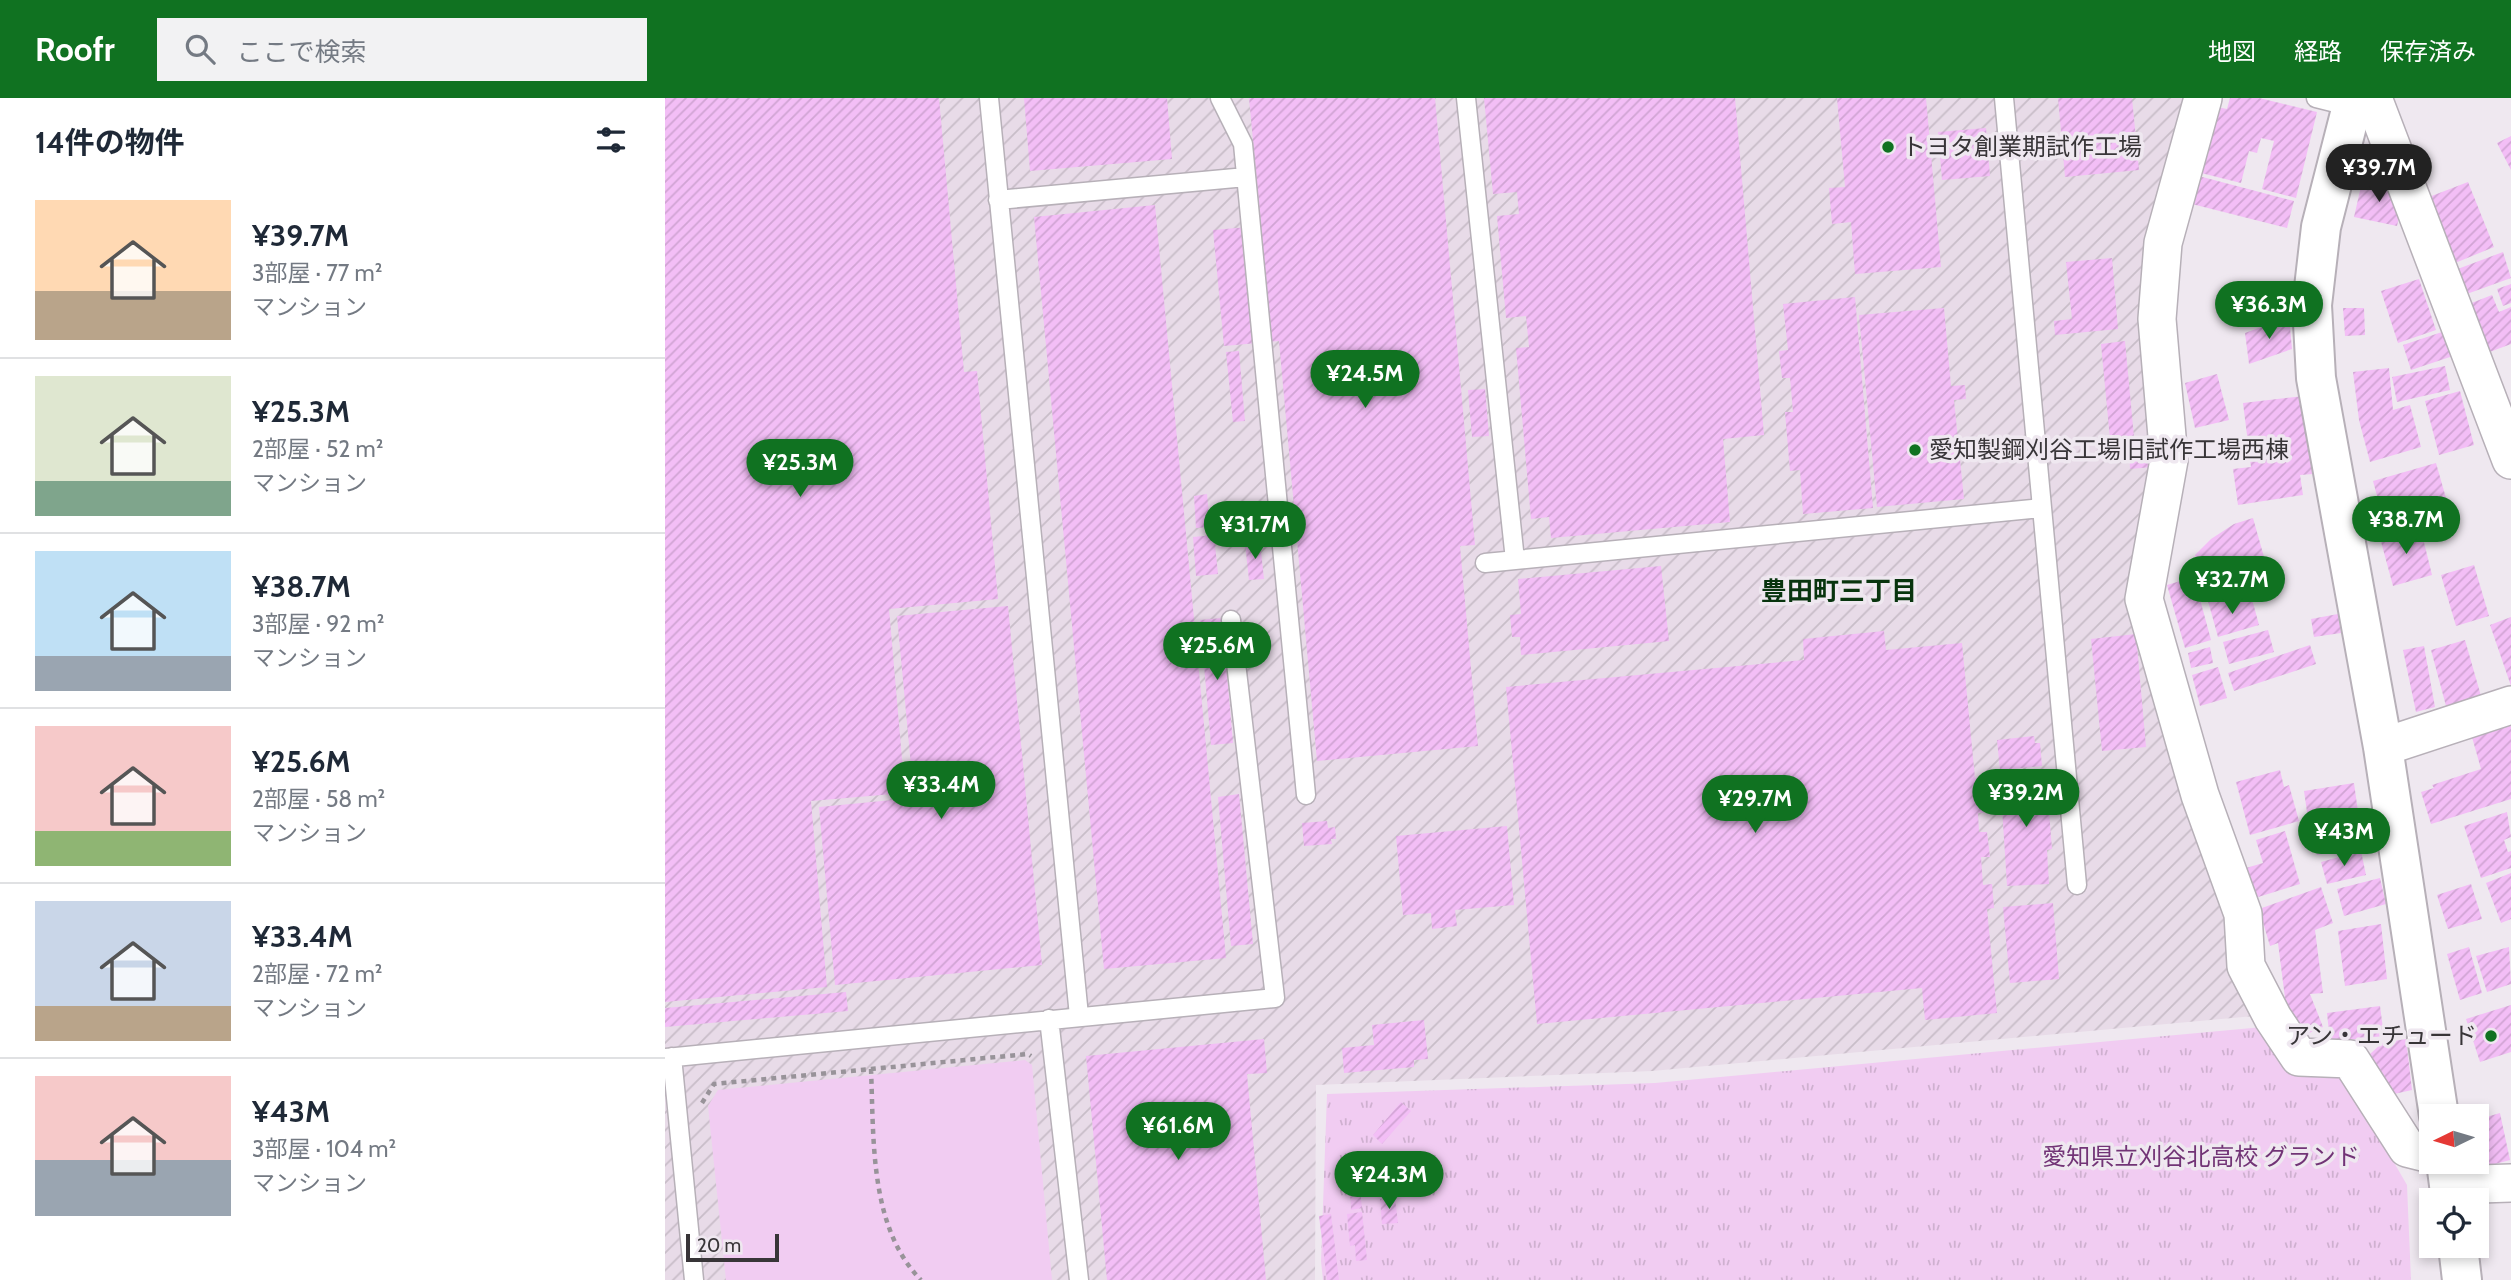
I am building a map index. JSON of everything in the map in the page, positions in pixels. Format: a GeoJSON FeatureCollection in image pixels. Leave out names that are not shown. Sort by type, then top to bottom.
{"type":"FeatureCollection","features":[{"type":"Feature","properties":{"kind":"street"},"geometry":{"type":"LineString","coordinates":[[2203,98],[2162,243],[2157,319],[2169,460],[2144,599],[2200,795],[2243,914],[2246,966],[2273,1018],[2299,1057],[2350,1059],[2407,1148],[2444,1175],[2511,1183]]}},
{"type":"Feature","properties":{"kind":"street"},"geometry":{"type":"LineString","coordinates":[[2349,100],[2511,460]]}},
{"type":"Feature","properties":{"kind":"street"},"geometry":{"type":"LineString","coordinates":[[2349,100],[2321,227],[2312,305],[2316,378],[2382,747],[2437,1104]]}},
{"type":"Feature","properties":{"kind":"street"},"geometry":{"type":"LineString","coordinates":[[2382,747],[2511,705]]}},
{"type":"Feature","properties":{"kind":"street"},"geometry":{"type":"LineString","coordinates":[[2459,1258],[2462,1280]]}},
{"type":"Feature","properties":{"kind":"lane"},"geometry":{"type":"LineString","coordinates":[[989,98],[1079,1016]]}},
{"type":"Feature","properties":{"kind":"lane"},"geometry":{"type":"LineString","coordinates":[[1220,98],[1243,144],[1306,795]]}},
{"type":"Feature","properties":{"kind":"lane"},"geometry":{"type":"LineString","coordinates":[[1466,98],[1515,560]]}},
{"type":"Feature","properties":{"kind":"lane"},"geometry":{"type":"LineString","coordinates":[[2004,98],[2077,884]]}},
{"type":"Feature","properties":{"kind":"lane"},"geometry":{"type":"LineString","coordinates":[[999,200],[1246,177]]}},
{"type":"Feature","properties":{"kind":"lane"},"geometry":{"type":"LineString","coordinates":[[1485,563],[2042,509]]}},
{"type":"Feature","properties":{"kind":"lane"},"geometry":{"type":"LineString","coordinates":[[694,1280],[673,1131],[669,1058],[1049,1018],[1275,998],[1231,620]]}},
{"type":"Feature","properties":{"kind":"lane"},"geometry":{"type":"LineString","coordinates":[[1049,1018],[1079,1280]]}},
{"type":"Feature","properties":{"kind":"path"},"geometry":{"type":"LineString","coordinates":[[702,1104],[714,1084],[1028,1054],[1037,1061]]}},
{"type":"Feature","properties":{"kind":"path"},"geometry":{"type":"LineString","coordinates":[[871,1069],[874,1152],[890,1237],[904,1263],[921,1280]]}},
{"type":"Feature","properties":{"kind":"shaded area"},"geometry":{"type":"Polygon","coordinates":[[[665,98],[2196,98],[2175,178],[2163,457],[2136,600],[2265,1015],[1652,1071],[1316,1085],[1315,1280],[665,1280],[665,98]]]}},
{"type":"Feature","properties":{"kind":"green space","name":"愛知県立刈谷北高校 グランド"},"geometry":{"type":"Polygon","coordinates":[[[2263,1027],[2340,1069],[2407,1185],[2411,1280],[1323,1280],[1321,1261],[1327,1094],[1655,1083],[2263,1027]]]}},
{"type":"Feature","properties":{"kind":"green space"},"geometry":{"type":"Polygon","coordinates":[[[1025,1060],[1032,1065],[1052,1280],[726,1280],[708,1106],[718,1090],[1025,1060]]]}},
{"type":"Feature","properties":{"kind":"building"},"geometry":{"type":"Polygon","coordinates":[[[665,98],[939,98],[964,372],[977,371],[998,599],[889,609],[905,793],[811,801],[827,987],[665,1002],[665,98]]]}},
{"type":"Feature","properties":{"kind":"building"},"geometry":{"type":"Polygon","coordinates":[[[1024,98],[1167,98],[1172,159],[1030,171],[1024,98]]]}},
{"type":"Feature","properties":{"kind":"building"},"geometry":{"type":"Polygon","coordinates":[[[1249,98],[1435,98],[1475,545],[1460,546],[1478,746],[1317,761],[1279,341],[1224,346],[1213,230],[1261,226],[1249,98]]]}},
{"type":"Feature","properties":{"kind":"building"},"geometry":{"type":"Polygon","coordinates":[[[1484,98],[1735,98],[1764,435],[1723,439],[1730,522],[1551,538],[1549,517],[1531,519],[1516,348],[1529,347],[1526,316],[1506,318],[1497,216],[1519,214],[1517,192],[1493,194],[1484,98]]]}},
{"type":"Feature","properties":{"kind":"building"},"geometry":{"type":"Polygon","coordinates":[[[1837,98],[1926,98],[1941,267],[1855,274],[1851,222],[1832,224],[1829,188],[1845,187],[1837,98]]]}},
{"type":"Feature","properties":{"kind":"building"},"geometry":{"type":"Polygon","coordinates":[[[2058,98],[2132,98],[2139,170],[2065,177],[2058,98]]]}},
{"type":"Feature","properties":{"kind":"building"},"geometry":{"type":"Polygon","coordinates":[[[2230,98],[2259,98],[2317,112],[2296,198],[2262,189],[2274,141],[2261,138],[2257,153],[2249,151],[2241,183],[2197,172],[2212,106],[2227,109],[2230,98]]]}},
{"type":"Feature","properties":{"kind":"building"},"geometry":{"type":"Polygon","coordinates":[[[1986,128],[1990,176],[1942,180],[1938,132],[1986,128]]]}},
{"type":"Feature","properties":{"kind":"building"},"geometry":{"type":"Polygon","coordinates":[[[2511,136],[2511,170],[2497,143],[2511,136]]]}},
{"type":"Feature","properties":{"kind":"building"},"geometry":{"type":"Polygon","coordinates":[[[2191,174],[2294,201],[2287,228],[2184,202],[2191,174]]]}},
{"type":"Feature","properties":{"kind":"building"},"geometry":{"type":"Polygon","coordinates":[[[2362,182],[2405,191],[2397,226],[2354,217],[2362,182]]]}},
{"type":"Feature","properties":{"kind":"building"},"geometry":{"type":"Polygon","coordinates":[[[2468,182],[2494,247],[2455,263],[2429,197],[2468,182]]]}},
{"type":"Feature","properties":{"kind":"building"},"geometry":{"type":"Polygon","coordinates":[[[1155,205],[1226,958],[1104,969],[1034,217],[1155,205]]]}},
{"type":"Feature","properties":{"kind":"building"},"geometry":{"type":"Polygon","coordinates":[[[2503,252],[2511,278],[2464,295],[2455,270],[2503,252]]]}},
{"type":"Feature","properties":{"kind":"building"},"geometry":{"type":"Polygon","coordinates":[[[2112,258],[2118,329],[2055,335],[2054,321],[2072,319],[2066,262],[2112,258]]]}},
{"type":"Feature","properties":{"kind":"building"},"geometry":{"type":"Polygon","coordinates":[[[2419,279],[2436,330],[2398,343],[2381,291],[2419,279]]]}},
{"type":"Feature","properties":{"kind":"building"},"geometry":{"type":"Polygon","coordinates":[[[2511,284],[2511,303],[2503,306],[2497,289],[2511,284]]]}},
{"type":"Feature","properties":{"kind":"building"},"geometry":{"type":"Polygon","coordinates":[[[2492,295],[2499,312],[2511,307],[2511,344],[2487,353],[2469,304],[2492,295]]]}},
{"type":"Feature","properties":{"kind":"building"},"geometry":{"type":"Polygon","coordinates":[[[1855,297],[1873,508],[1803,514],[1800,470],[1790,471],[1785,412],[1793,412],[1790,378],[1782,378],[1779,351],[1788,350],[1783,304],[1855,297]]]}},
{"type":"Feature","properties":{"kind":"building","name":"愛知製鋼刈谷工場旧試作工場西棟"},"geometry":{"type":"Polygon","coordinates":[[[1944,308],[1951,386],[1965,385],[1966,399],[1954,400],[1964,499],[1877,507],[1859,315],[1944,308]]]}},
{"type":"Feature","properties":{"kind":"building"},"geometry":{"type":"Polygon","coordinates":[[[2343,308],[2364,308],[2365,335],[2345,336],[2343,308]]]}},
{"type":"Feature","properties":{"kind":"building"},"geometry":{"type":"Polygon","coordinates":[[[2289,317],[2292,349],[2249,364],[2245,333],[2289,317]]]}},
{"type":"Feature","properties":{"kind":"building"},"geometry":{"type":"Polygon","coordinates":[[[2448,330],[2456,355],[2411,370],[2403,345],[2448,330]]]}},
{"type":"Feature","properties":{"kind":"building"},"geometry":{"type":"Polygon","coordinates":[[[2125,341],[2134,437],[2110,439],[2101,344],[2125,341]]]}},
{"type":"Feature","properties":{"kind":"building"},"geometry":{"type":"Polygon","coordinates":[[[1239,351],[1245,421],[1233,422],[1226,352],[1239,351]]]}},
{"type":"Feature","properties":{"kind":"building"},"geometry":{"type":"Polygon","coordinates":[[[2445,366],[2450,390],[2397,402],[2392,377],[2445,366]]]}},
{"type":"Feature","properties":{"kind":"building"},"geometry":{"type":"Polygon","coordinates":[[[2389,368],[2393,410],[2410,405],[2421,447],[2370,462],[2359,420],[2353,372],[2389,368]]]}},
{"type":"Feature","properties":{"kind":"building"},"geometry":{"type":"Polygon","coordinates":[[[2217,374],[2229,420],[2195,428],[2185,383],[2217,374]]]}},
{"type":"Feature","properties":{"kind":"building"},"geometry":{"type":"Polygon","coordinates":[[[1485,389],[1489,436],[1472,437],[1468,390],[1485,389]]]}},
{"type":"Feature","properties":{"kind":"building"},"geometry":{"type":"Polygon","coordinates":[[[2460,391],[2474,445],[2439,455],[2425,401],[2460,391]]]}},
{"type":"Feature","properties":{"kind":"building"},"geometry":{"type":"Polygon","coordinates":[[[2304,396],[2313,474],[2300,475],[2303,495],[2238,505],[2233,469],[2251,467],[2243,403],[2304,396]]]}},
{"type":"Feature","properties":{"kind":"building"},"geometry":{"type":"Polygon","coordinates":[[[2150,444],[2152,467],[2130,469],[2129,446],[2150,444]]]}},
{"type":"Feature","properties":{"kind":"building"},"geometry":{"type":"Polygon","coordinates":[[[2436,463],[2446,498],[2383,518],[2373,481],[2436,463]]]}},
{"type":"Feature","properties":{"kind":"building"},"geometry":{"type":"Polygon","coordinates":[[[1207,494],[1210,527],[1196,528],[1194,496],[1207,494]]]}},
{"type":"Feature","properties":{"kind":"building"},"geometry":{"type":"Polygon","coordinates":[[[2253,518],[2266,564],[2203,584],[2195,555],[2211,539],[2234,524],[2253,518]]]}},
{"type":"Feature","properties":{"kind":"building"},"geometry":{"type":"Polygon","coordinates":[[[1270,523],[1271,536],[1241,539],[1240,526],[1270,523]]]}},
{"type":"Feature","properties":{"kind":"building"},"geometry":{"type":"Polygon","coordinates":[[[2420,526],[2432,575],[2393,586],[2380,538],[2420,526]]]}},
{"type":"Feature","properties":{"kind":"building"},"geometry":{"type":"Polygon","coordinates":[[[1214,535],[1218,574],[1196,576],[1193,537],[1214,535]]]}},
{"type":"Feature","properties":{"kind":"building"},"geometry":{"type":"Polygon","coordinates":[[[1260,542],[1264,579],[1249,580],[1245,543],[1260,542]]]}},
{"type":"Feature","properties":{"kind":"building"},"geometry":{"type":"Polygon","coordinates":[[[2474,565],[2489,616],[2456,626],[2441,575],[2474,565]]]}},
{"type":"Feature","properties":{"kind":"building"},"geometry":{"type":"Polygon","coordinates":[[[1661,566],[1669,641],[1521,655],[1520,637],[1512,637],[1510,615],[1521,614],[1518,579],[1661,566]]]}},
{"type":"Feature","properties":{"kind":"building"},"geometry":{"type":"Polygon","coordinates":[[[2194,577],[2211,640],[2185,648],[2167,585],[2194,577]]]}},
{"type":"Feature","properties":{"kind":"building"},"geometry":{"type":"Polygon","coordinates":[[[2229,595],[2231,605],[2252,599],[2259,625],[2218,637],[2208,601],[2229,595]]]}},
{"type":"Feature","properties":{"kind":"building"},"geometry":{"type":"Polygon","coordinates":[[[1008,606],[1042,965],[835,985],[819,807],[914,798],[897,616],[1008,606]]]}},
{"type":"Feature","properties":{"kind":"building"},"geometry":{"type":"Polygon","coordinates":[[[2338,614],[2341,633],[2314,637],[2311,619],[2338,614]]]}},
{"type":"Feature","properties":{"kind":"building"},"geometry":{"type":"Polygon","coordinates":[[[2511,617],[2511,686],[2490,625],[2511,617]]]}},
{"type":"Feature","properties":{"kind":"building"},"geometry":{"type":"Polygon","coordinates":[[[1222,618],[1233,743],[1211,745],[1200,620],[1222,618]]]}},
{"type":"Feature","properties":{"kind":"building"},"geometry":{"type":"Polygon","coordinates":[[[2268,630],[2274,652],[2229,664],[2223,642],[2268,630]]]}},
{"type":"Feature","properties":{"kind":"building"},"geometry":{"type":"Polygon","coordinates":[[[1884,631],[1886,650],[1962,643],[1975,778],[1995,776],[1998,811],[1978,813],[1979,832],[1987,832],[1990,857],[1981,857],[1983,885],[1992,884],[1994,908],[1987,909],[1997,1013],[1925,1020],[1922,988],[1537,1024],[1506,687],[1804,660],[1803,639],[1884,631]]]}},
{"type":"Feature","properties":{"kind":"building"},"geometry":{"type":"Polygon","coordinates":[[[2136,634],[2146,747],[2102,751],[2091,639],[2136,634]]]}},
{"type":"Feature","properties":{"kind":"building"},"geometry":{"type":"Polygon","coordinates":[[[2465,640],[2481,696],[2446,706],[2431,650],[2465,640]]]}},
{"type":"Feature","properties":{"kind":"building"},"geometry":{"type":"Polygon","coordinates":[[[2310,645],[2316,664],[2234,691],[2228,673],[2310,645]]]}},
{"type":"Feature","properties":{"kind":"building"},"geometry":{"type":"Polygon","coordinates":[[[2424,646],[2435,707],[2416,712],[2403,650],[2424,646]]]}},
{"type":"Feature","properties":{"kind":"building"},"geometry":{"type":"Polygon","coordinates":[[[2210,647],[2213,663],[2191,668],[2188,653],[2210,647]]]}},
{"type":"Feature","properties":{"kind":"building"},"geometry":{"type":"Polygon","coordinates":[[[2218,667],[2227,698],[2200,706],[2192,675],[2218,667]]]}},
{"type":"Feature","properties":{"kind":"building"},"geometry":{"type":"Polygon","coordinates":[[[2511,717],[2511,799],[2431,824],[2421,792],[2434,788],[2432,785],[2481,769],[2470,730],[2511,717]]]}},
{"type":"Feature","properties":{"kind":"building"},"geometry":{"type":"Polygon","coordinates":[[[2034,736],[2035,743],[2040,743],[2042,766],[2000,770],[1997,740],[2034,736]]]}},
{"type":"Feature","properties":{"kind":"building"},"geometry":{"type":"Polygon","coordinates":[[[2280,770],[2284,787],[2289,785],[2299,821],[2250,835],[2236,782],[2280,770]]]}},
{"type":"Feature","properties":{"kind":"building"},"geometry":{"type":"Polygon","coordinates":[[[2046,773],[2052,849],[2047,850],[2049,884],[2007,886],[2000,776],[2046,773]]]}},
{"type":"Feature","properties":{"kind":"building"},"geometry":{"type":"Polygon","coordinates":[[[2354,783],[2359,819],[2309,826],[2304,791],[2354,783]]]}},
{"type":"Feature","properties":{"kind":"building"},"geometry":{"type":"Polygon","coordinates":[[[1239,794],[1253,944],[1231,946],[1218,797],[1239,794]]]}},
{"type":"Feature","properties":{"kind":"building"},"geometry":{"type":"Polygon","coordinates":[[[2507,812],[2511,837],[2504,840],[2508,852],[2511,851],[2511,868],[2481,878],[2464,826],[2507,812]]]}},
{"type":"Feature","properties":{"kind":"building"},"geometry":{"type":"Polygon","coordinates":[[[1327,821],[1328,828],[1335,827],[1336,839],[1331,839],[1332,844],[1304,846],[1302,823],[1327,821]]]}},
{"type":"Feature","properties":{"kind":"building"},"geometry":{"type":"Polygon","coordinates":[[[2352,825],[2355,848],[2317,855],[2313,833],[2352,825]]]}},
{"type":"Feature","properties":{"kind":"building"},"geometry":{"type":"Polygon","coordinates":[[[1507,826],[1514,905],[1455,910],[1457,926],[1432,929],[1431,913],[1403,915],[1396,836],[1507,826]]]}},
{"type":"Feature","properties":{"kind":"building"},"geometry":{"type":"Polygon","coordinates":[[[2285,831],[2300,884],[2255,898],[2246,868],[2263,863],[2256,840],[2285,831]]]}},
{"type":"Feature","properties":{"kind":"building"},"geometry":{"type":"Polygon","coordinates":[[[2361,851],[2366,875],[2327,884],[2321,862],[2361,851]]]}},
{"type":"Feature","properties":{"kind":"building"},"geometry":{"type":"Polygon","coordinates":[[[2511,873],[2511,919],[2501,923],[2486,883],[2511,873]]]}},
{"type":"Feature","properties":{"kind":"building"},"geometry":{"type":"Polygon","coordinates":[[[2380,878],[2386,904],[2344,916],[2337,889],[2380,878]]]}},
{"type":"Feature","properties":{"kind":"building"},"geometry":{"type":"Polygon","coordinates":[[[2471,884],[2482,919],[2448,929],[2437,895],[2471,884]]]}},
{"type":"Feature","properties":{"kind":"building"},"geometry":{"type":"Polygon","coordinates":[[[2321,887],[2333,923],[2315,930],[2323,993],[2310,994],[2323,1027],[2302,1036],[2285,998],[2278,943],[2270,946],[2259,909],[2321,887]]]}},
{"type":"Feature","properties":{"kind":"building"},"geometry":{"type":"Polygon","coordinates":[[[2053,903],[2059,979],[2010,983],[2003,907],[2053,903]]]}},
{"type":"Feature","properties":{"kind":"building"},"geometry":{"type":"Polygon","coordinates":[[[2381,924],[2387,979],[2345,986],[2338,931],[2381,924]]]}},
{"type":"Feature","properties":{"kind":"building"},"geometry":{"type":"Polygon","coordinates":[[[2469,947],[2482,993],[2460,1000],[2447,954],[2469,947]]]}},
{"type":"Feature","properties":{"kind":"building"},"geometry":{"type":"Polygon","coordinates":[[[2509,947],[2511,984],[2487,992],[2476,956],[2509,947]]]}},
{"type":"Feature","properties":{"kind":"building"},"geometry":{"type":"Polygon","coordinates":[[[846,992],[848,1011],[665,1027],[665,1008],[846,992]]]}},
{"type":"Feature","properties":{"kind":"building","name":"アン・エチュード"},"geometry":{"type":"Polygon","coordinates":[[[2511,1005],[2511,1052],[2480,1062],[2466,1019],[2511,1005]]]}},
{"type":"Feature","properties":{"kind":"building"},"geometry":{"type":"Polygon","coordinates":[[[2380,1006],[2384,1036],[2330,1042],[2327,1013],[2380,1006]]]}},
{"type":"Feature","properties":{"kind":"building"},"geometry":{"type":"Polygon","coordinates":[[[1424,1020],[1428,1059],[1414,1060],[1414,1067],[1344,1073],[1342,1048],[1374,1045],[1372,1025],[1424,1020]]]}},
{"type":"Feature","properties":{"kind":"building"},"geometry":{"type":"Polygon","coordinates":[[[1264,1039],[1267,1073],[1247,1074],[1266,1280],[1107,1280],[1086,1056],[1264,1039]]]}},
{"type":"Feature","properties":{"kind":"building"},"geometry":{"type":"Polygon","coordinates":[[[2406,1039],[2412,1090],[2394,1094],[2369,1055],[2382,1043],[2406,1039]]]}},
{"type":"Feature","properties":{"kind":"building"},"geometry":{"type":"Polygon","coordinates":[[[1401,1102],[1411,1111],[1382,1144],[1373,1135],[1401,1102]]]}},
{"type":"Feature","properties":{"kind":"building"},"geometry":{"type":"Polygon","coordinates":[[[2500,1113],[2510,1160],[2489,1166],[2489,1116],[2500,1113]]]}},
{"type":"Feature","properties":{"kind":"building"},"geometry":{"type":"Polygon","coordinates":[[[1374,1157],[1376,1180],[1360,1181],[1358,1158],[1374,1157]]]}},
{"type":"Feature","properties":{"kind":"building"},"geometry":{"type":"Polygon","coordinates":[[[1360,1189],[1362,1208],[1351,1210],[1350,1190],[1360,1189]]]}},
{"type":"Feature","properties":{"kind":"building"},"geometry":{"type":"Polygon","coordinates":[[[1395,1198],[1398,1223],[1382,1224],[1380,1199],[1395,1198]]]}},
{"type":"Feature","properties":{"kind":"building"},"geometry":{"type":"Polygon","coordinates":[[[1362,1212],[1367,1260],[1356,1261],[1355,1245],[1350,1246],[1347,1214],[1362,1212]]]}},
{"type":"Feature","properties":{"kind":"building"},"geometry":{"type":"Polygon","coordinates":[[[1331,1214],[1339,1280],[1327,1280],[1319,1216],[1331,1214]]]}},
{"type":"Feature","properties":{"kind":"place","name":"トヨタ創業期試作工場"},"geometry":{"type":"Point","coordinates":[1888,147]}},
{"type":"Feature","properties":{"kind":"place","name":"愛知製鋼刈谷工場旧試作工場西棟"},"geometry":{"type":"Point","coordinates":[1915,450]}},
{"type":"Feature","properties":{"kind":"place","name":"アン・エチュード"},"geometry":{"type":"Point","coordinates":[2491,1036]}},
{"type":"Feature","properties":{"kind":"district","name":"豊田町三丁目"},"geometry":{"type":"Point","coordinates":[1839,591]}}]}
